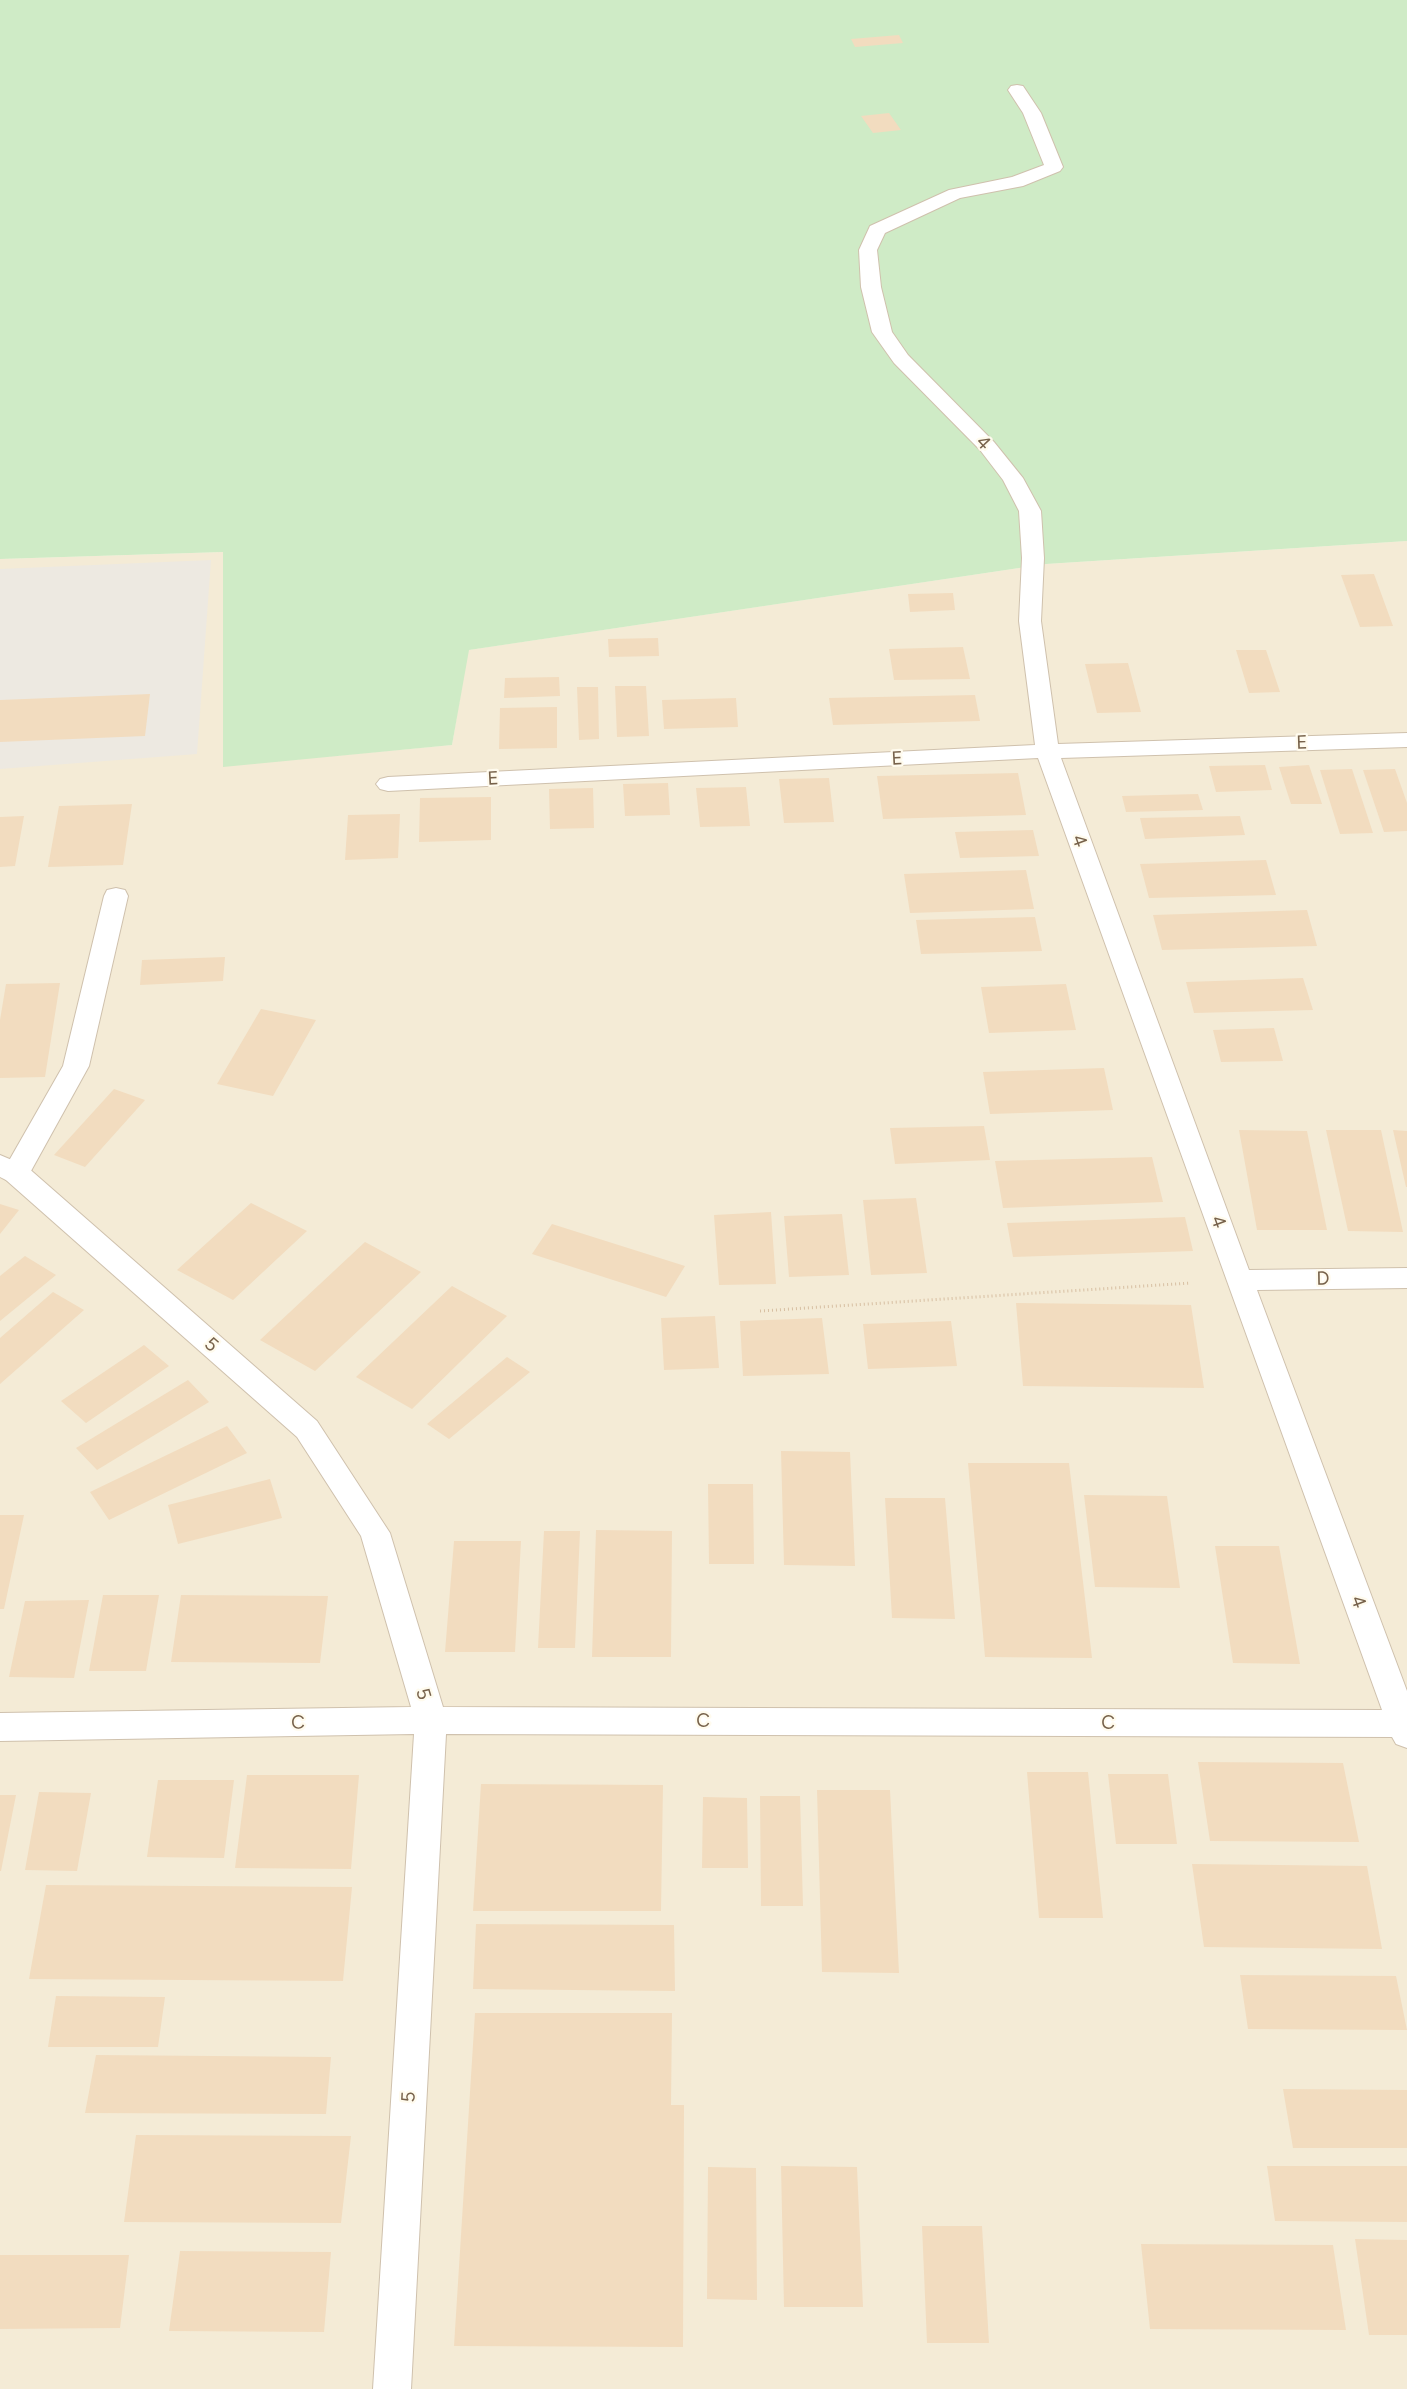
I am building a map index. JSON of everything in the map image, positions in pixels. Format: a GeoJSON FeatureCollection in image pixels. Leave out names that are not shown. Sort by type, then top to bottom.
{"type":"FeatureCollection","features":[{"type":"Feature","properties":{"kind":"street","name":"4"},"geometry":{"type":"LineString","coordinates":[[1017,90],[1032,113],[1054,167],[1017,182],[955,194],[877,230],[868,250],[871,286],[882,332],[901,360],[987,446],[1013,478],[1030,511],[1033,558],[1030,621],[1047,751],[1239,1280],[1406,1727]]}},
{"type":"Feature","properties":{"kind":"street","name":"E"},"geometry":{"type":"LineString","coordinates":[[388,784],[1047,751],[1407,740]]}},
{"type":"Feature","properties":{"kind":"street"},"geometry":{"type":"LineString","coordinates":[[8,1169],[76,1066],[116,896]]}},
{"type":"Feature","properties":{"kind":"street","name":"5"},"geometry":{"type":"LineString","coordinates":[[8,1169],[306,1429],[375,1533],[431,1720],[392,2389]]}},
{"type":"Feature","properties":{"kind":"street","name":"D"},"geometry":{"type":"LineString","coordinates":[[1239,1280],[1407,1278]]}},
{"type":"Feature","properties":{"kind":"street","name":"C"},"geometry":{"type":"LineString","coordinates":[[0,1727],[431,1720],[1406,1727]]}},
{"type":"Feature","properties":{"kind":"path"},"geometry":{"type":"LineString","coordinates":[[760,1311],[1239,1280]]}},
{"type":"Feature","properties":{"kind":"shaded area"},"geometry":{"type":"Polygon","coordinates":[[[1407,541],[1407,2389],[0,2389],[0,559],[223,552],[223,766],[452,745],[468,650],[1046,564],[1407,541]]]}},
{"type":"Feature","properties":{"kind":"shaded area"},"geometry":{"type":"Polygon","coordinates":[[[211,560],[197,754],[0,769],[0,569],[211,560]]]}},
{"type":"Feature","properties":{"kind":"green space"},"geometry":{"type":"Polygon","coordinates":[[[0,0],[1407,0],[1407,541],[1046,564],[469,650],[452,745],[223,767],[223,552],[0,559],[0,0]]]}},
{"type":"Feature","properties":{"kind":"building"},"geometry":{"type":"Polygon","coordinates":[[[899,35],[903,43],[855,47],[851,39],[899,35]]]}},
{"type":"Feature","properties":{"kind":"building"},"geometry":{"type":"Polygon","coordinates":[[[889,113],[901,130],[873,133],[861,116],[889,113]]]}},
{"type":"Feature","properties":{"kind":"building"},"geometry":{"type":"Polygon","coordinates":[[[1374,574],[1393,626],[1360,627],[1341,575],[1374,574]]]}},
{"type":"Feature","properties":{"kind":"building"},"geometry":{"type":"Polygon","coordinates":[[[953,593],[955,610],[910,612],[908,594],[953,593]]]}},
{"type":"Feature","properties":{"kind":"building"},"geometry":{"type":"Polygon","coordinates":[[[658,638],[659,656],[609,657],[608,639],[658,638]]]}},
{"type":"Feature","properties":{"kind":"building"},"geometry":{"type":"Polygon","coordinates":[[[963,647],[970,679],[894,680],[889,649],[963,647]]]}},
{"type":"Feature","properties":{"kind":"building"},"geometry":{"type":"Polygon","coordinates":[[[1236,650],[1266,650],[1280,692],[1249,693],[1236,650]]]}},
{"type":"Feature","properties":{"kind":"building"},"geometry":{"type":"Polygon","coordinates":[[[1128,663],[1141,712],[1097,713],[1085,664],[1128,663]]]}},
{"type":"Feature","properties":{"kind":"building"},"geometry":{"type":"Polygon","coordinates":[[[559,677],[560,696],[504,698],[505,678],[559,677]]]}},
{"type":"Feature","properties":{"kind":"building"},"geometry":{"type":"Polygon","coordinates":[[[615,686],[646,686],[649,736],[617,737],[615,686]]]}},
{"type":"Feature","properties":{"kind":"building"},"geometry":{"type":"Polygon","coordinates":[[[577,687],[598,687],[599,739],[579,740],[577,687]]]}},
{"type":"Feature","properties":{"kind":"building"},"geometry":{"type":"Polygon","coordinates":[[[150,694],[145,736],[0,742],[0,700],[150,694]]]}},
{"type":"Feature","properties":{"kind":"building"},"geometry":{"type":"Polygon","coordinates":[[[975,695],[980,721],[833,725],[829,698],[975,695]]]}},
{"type":"Feature","properties":{"kind":"building"},"geometry":{"type":"Polygon","coordinates":[[[736,698],[738,727],[664,729],[662,700],[736,698]]]}},
{"type":"Feature","properties":{"kind":"building"},"geometry":{"type":"Polygon","coordinates":[[[557,707],[557,748],[499,749],[500,708],[557,707]]]}},
{"type":"Feature","properties":{"kind":"building"},"geometry":{"type":"Polygon","coordinates":[[[1265,765],[1272,790],[1216,792],[1209,766],[1265,765]]]}},
{"type":"Feature","properties":{"kind":"building"},"geometry":{"type":"Polygon","coordinates":[[[1309,765],[1322,804],[1291,804],[1279,767],[1309,765]]]}},
{"type":"Feature","properties":{"kind":"building"},"geometry":{"type":"Polygon","coordinates":[[[1352,769],[1373,833],[1340,834],[1320,770],[1352,769]]]}},
{"type":"Feature","properties":{"kind":"building"},"geometry":{"type":"Polygon","coordinates":[[[1395,769],[1407,803],[1407,831],[1384,832],[1363,770],[1395,769]]]}},
{"type":"Feature","properties":{"kind":"building"},"geometry":{"type":"Polygon","coordinates":[[[1018,773],[1026,815],[883,819],[877,776],[1018,773]]]}},
{"type":"Feature","properties":{"kind":"building"},"geometry":{"type":"Polygon","coordinates":[[[829,778],[834,822],[784,823],[779,779],[829,778]]]}},
{"type":"Feature","properties":{"kind":"building"},"geometry":{"type":"Polygon","coordinates":[[[668,783],[670,815],[625,816],[623,784],[668,783]]]}},
{"type":"Feature","properties":{"kind":"building"},"geometry":{"type":"Polygon","coordinates":[[[746,787],[750,826],[700,827],[696,788],[746,787]]]}},
{"type":"Feature","properties":{"kind":"building"},"geometry":{"type":"Polygon","coordinates":[[[593,788],[594,828],[550,829],[549,789],[593,788]]]}},
{"type":"Feature","properties":{"kind":"building"},"geometry":{"type":"Polygon","coordinates":[[[1198,794],[1203,810],[1126,812],[1122,796],[1198,794]]]}},
{"type":"Feature","properties":{"kind":"building"},"geometry":{"type":"Polygon","coordinates":[[[491,797],[491,840],[419,842],[420,798],[491,797]]]}},
{"type":"Feature","properties":{"kind":"building"},"geometry":{"type":"Polygon","coordinates":[[[132,804],[123,865],[48,867],[59,806],[132,804]]]}},
{"type":"Feature","properties":{"kind":"building"},"geometry":{"type":"Polygon","coordinates":[[[400,814],[398,858],[345,860],[348,815],[400,814]]]}},
{"type":"Feature","properties":{"kind":"building"},"geometry":{"type":"Polygon","coordinates":[[[24,816],[15,866],[0,867],[0,817],[24,816]]]}},
{"type":"Feature","properties":{"kind":"building"},"geometry":{"type":"Polygon","coordinates":[[[1240,816],[1245,835],[1145,839],[1140,818],[1240,816]]]}},
{"type":"Feature","properties":{"kind":"building"},"geometry":{"type":"Polygon","coordinates":[[[1033,830],[1039,856],[960,858],[955,832],[1033,830]]]}},
{"type":"Feature","properties":{"kind":"building"},"geometry":{"type":"Polygon","coordinates":[[[1266,860],[1276,895],[1149,898],[1140,864],[1266,860]]]}},
{"type":"Feature","properties":{"kind":"building"},"geometry":{"type":"Polygon","coordinates":[[[1026,870],[1034,909],[910,913],[904,874],[1026,870]]]}},
{"type":"Feature","properties":{"kind":"building"},"geometry":{"type":"Polygon","coordinates":[[[1307,910],[1317,946],[1162,950],[1153,915],[1307,910]]]}},
{"type":"Feature","properties":{"kind":"building"},"geometry":{"type":"Polygon","coordinates":[[[1035,917],[1042,951],[921,954],[916,920],[1035,917]]]}},
{"type":"Feature","properties":{"kind":"building"},"geometry":{"type":"Polygon","coordinates":[[[225,957],[223,981],[140,985],[142,960],[225,957]]]}},
{"type":"Feature","properties":{"kind":"building"},"geometry":{"type":"Polygon","coordinates":[[[1303,978],[1313,1010],[1194,1013],[1186,982],[1303,978]]]}},
{"type":"Feature","properties":{"kind":"building"},"geometry":{"type":"Polygon","coordinates":[[[60,983],[45,1077],[0,1078],[0,1020],[6,984],[60,983]]]}},
{"type":"Feature","properties":{"kind":"building"},"geometry":{"type":"Polygon","coordinates":[[[1066,984],[1076,1030],[989,1033],[981,987],[1066,984]]]}},
{"type":"Feature","properties":{"kind":"building"},"geometry":{"type":"Polygon","coordinates":[[[261,1009],[316,1020],[273,1096],[217,1084],[261,1009]]]}},
{"type":"Feature","properties":{"kind":"building"},"geometry":{"type":"Polygon","coordinates":[[[1274,1028],[1283,1061],[1221,1062],[1213,1030],[1274,1028]]]}},
{"type":"Feature","properties":{"kind":"building"},"geometry":{"type":"Polygon","coordinates":[[[1104,1068],[1113,1110],[990,1114],[983,1072],[1104,1068]]]}},
{"type":"Feature","properties":{"kind":"building"},"geometry":{"type":"Polygon","coordinates":[[[114,1089],[145,1100],[85,1167],[54,1155],[114,1089]]]}},
{"type":"Feature","properties":{"kind":"building"},"geometry":{"type":"Polygon","coordinates":[[[984,1126],[990,1160],[895,1164],[890,1128],[984,1126]]]}},
{"type":"Feature","properties":{"kind":"building"},"geometry":{"type":"Polygon","coordinates":[[[1239,1130],[1307,1131],[1327,1230],[1257,1230],[1239,1130]]]}},
{"type":"Feature","properties":{"kind":"building"},"geometry":{"type":"Polygon","coordinates":[[[1326,1130],[1381,1130],[1403,1232],[1348,1231],[1326,1130]]]}},
{"type":"Feature","properties":{"kind":"building"},"geometry":{"type":"Polygon","coordinates":[[[1393,1130],[1407,1131],[1407,1187],[1406,1187],[1393,1130]]]}},
{"type":"Feature","properties":{"kind":"building"},"geometry":{"type":"Polygon","coordinates":[[[1152,1157],[1163,1202],[1003,1208],[995,1161],[1152,1157]]]}},
{"type":"Feature","properties":{"kind":"building"},"geometry":{"type":"Polygon","coordinates":[[[916,1198],[927,1273],[871,1275],[863,1200],[916,1198]]]}},
{"type":"Feature","properties":{"kind":"building"},"geometry":{"type":"Polygon","coordinates":[[[251,1203],[307,1231],[233,1300],[177,1270],[251,1203]]]}},
{"type":"Feature","properties":{"kind":"building"},"geometry":{"type":"Polygon","coordinates":[[[0,1204],[19,1210],[0,1234],[0,1204]]]}},
{"type":"Feature","properties":{"kind":"building"},"geometry":{"type":"Polygon","coordinates":[[[771,1212],[776,1284],[719,1285],[714,1215],[771,1212]]]}},
{"type":"Feature","properties":{"kind":"building"},"geometry":{"type":"Polygon","coordinates":[[[842,1214],[849,1275],[789,1277],[784,1216],[842,1214]]]}},
{"type":"Feature","properties":{"kind":"building"},"geometry":{"type":"Polygon","coordinates":[[[1185,1217],[1193,1251],[1013,1257],[1007,1223],[1185,1217]]]}},
{"type":"Feature","properties":{"kind":"building"},"geometry":{"type":"Polygon","coordinates":[[[552,1224],[685,1266],[666,1297],[532,1254],[552,1224]]]}},
{"type":"Feature","properties":{"kind":"building"},"geometry":{"type":"Polygon","coordinates":[[[365,1242],[421,1272],[315,1371],[260,1340],[365,1242]]]}},
{"type":"Feature","properties":{"kind":"building"},"geometry":{"type":"Polygon","coordinates":[[[25,1256],[56,1275],[0,1321],[0,1276],[25,1256]]]}},
{"type":"Feature","properties":{"kind":"building"},"geometry":{"type":"Polygon","coordinates":[[[452,1286],[507,1316],[412,1409],[356,1377],[452,1286]]]}},
{"type":"Feature","properties":{"kind":"building"},"geometry":{"type":"Polygon","coordinates":[[[53,1292],[84,1310],[0,1384],[0,1338],[53,1292]]]}},
{"type":"Feature","properties":{"kind":"building"},"geometry":{"type":"Polygon","coordinates":[[[1016,1303],[1191,1305],[1204,1388],[1023,1386],[1016,1303]]]}},
{"type":"Feature","properties":{"kind":"building"},"geometry":{"type":"Polygon","coordinates":[[[715,1316],[719,1368],[664,1370],[661,1318],[715,1316]]]}},
{"type":"Feature","properties":{"kind":"building"},"geometry":{"type":"Polygon","coordinates":[[[822,1318],[829,1374],[743,1376],[740,1321],[822,1318]]]}},
{"type":"Feature","properties":{"kind":"building"},"geometry":{"type":"Polygon","coordinates":[[[951,1321],[957,1366],[868,1369],[863,1324],[951,1321]]]}},
{"type":"Feature","properties":{"kind":"building"},"geometry":{"type":"Polygon","coordinates":[[[144,1345],[169,1366],[86,1423],[61,1401],[144,1345]]]}},
{"type":"Feature","properties":{"kind":"building"},"geometry":{"type":"Polygon","coordinates":[[[507,1357],[530,1372],[449,1439],[427,1424],[507,1357]]]}},
{"type":"Feature","properties":{"kind":"building"},"geometry":{"type":"Polygon","coordinates":[[[188,1380],[209,1402],[97,1470],[76,1448],[188,1380]]]}},
{"type":"Feature","properties":{"kind":"building"},"geometry":{"type":"Polygon","coordinates":[[[227,1426],[247,1453],[109,1520],[90,1492],[227,1426]]]}},
{"type":"Feature","properties":{"kind":"building"},"geometry":{"type":"Polygon","coordinates":[[[781,1451],[850,1452],[855,1566],[784,1565],[781,1451]]]}},
{"type":"Feature","properties":{"kind":"building"},"geometry":{"type":"Polygon","coordinates":[[[968,1463],[1069,1463],[1092,1658],[985,1657],[968,1463]]]}},
{"type":"Feature","properties":{"kind":"building"},"geometry":{"type":"Polygon","coordinates":[[[270,1479],[282,1518],[178,1544],[168,1505],[270,1479]]]}},
{"type":"Feature","properties":{"kind":"building"},"geometry":{"type":"Polygon","coordinates":[[[708,1484],[753,1484],[754,1564],[709,1564],[708,1484]]]}},
{"type":"Feature","properties":{"kind":"building"},"geometry":{"type":"Polygon","coordinates":[[[1084,1495],[1167,1496],[1180,1588],[1095,1587],[1084,1495]]]}},
{"type":"Feature","properties":{"kind":"building"},"geometry":{"type":"Polygon","coordinates":[[[885,1498],[945,1498],[955,1619],[892,1618],[885,1498]]]}},
{"type":"Feature","properties":{"kind":"building"},"geometry":{"type":"Polygon","coordinates":[[[0,1515],[24,1515],[4,1609],[0,1609],[0,1515]]]}},
{"type":"Feature","properties":{"kind":"building"},"geometry":{"type":"Polygon","coordinates":[[[596,1530],[672,1531],[671,1657],[592,1657],[596,1530]]]}},
{"type":"Feature","properties":{"kind":"building"},"geometry":{"type":"Polygon","coordinates":[[[544,1531],[580,1531],[575,1648],[538,1648],[544,1531]]]}},
{"type":"Feature","properties":{"kind":"building"},"geometry":{"type":"Polygon","coordinates":[[[454,1541],[521,1541],[515,1652],[445,1652],[454,1541]]]}},
{"type":"Feature","properties":{"kind":"building"},"geometry":{"type":"Polygon","coordinates":[[[1215,1546],[1279,1546],[1300,1664],[1233,1663],[1215,1546]]]}},
{"type":"Feature","properties":{"kind":"building"},"geometry":{"type":"Polygon","coordinates":[[[103,1595],[159,1595],[146,1671],[89,1671],[103,1595]]]}},
{"type":"Feature","properties":{"kind":"building"},"geometry":{"type":"Polygon","coordinates":[[[181,1595],[328,1596],[320,1663],[171,1662],[181,1595]]]}},
{"type":"Feature","properties":{"kind":"building"},"geometry":{"type":"Polygon","coordinates":[[[89,1600],[74,1678],[9,1677],[25,1601],[89,1600]]]}},
{"type":"Feature","properties":{"kind":"building"},"geometry":{"type":"Polygon","coordinates":[[[1198,1762],[1343,1763],[1359,1842],[1210,1841],[1198,1762]]]}},
{"type":"Feature","properties":{"kind":"building"},"geometry":{"type":"Polygon","coordinates":[[[1027,1772],[1088,1772],[1103,1918],[1039,1918],[1027,1772]]]}},
{"type":"Feature","properties":{"kind":"building"},"geometry":{"type":"Polygon","coordinates":[[[1108,1774],[1168,1774],[1177,1844],[1116,1844],[1108,1774]]]}},
{"type":"Feature","properties":{"kind":"building"},"geometry":{"type":"Polygon","coordinates":[[[247,1775],[359,1775],[351,1869],[235,1868],[247,1775]]]}},
{"type":"Feature","properties":{"kind":"building"},"geometry":{"type":"Polygon","coordinates":[[[158,1780],[234,1780],[224,1858],[147,1857],[158,1780]]]}},
{"type":"Feature","properties":{"kind":"building"},"geometry":{"type":"Polygon","coordinates":[[[481,1784],[663,1785],[661,1911],[473,1911],[481,1784]]]}},
{"type":"Feature","properties":{"kind":"building"},"geometry":{"type":"Polygon","coordinates":[[[817,1790],[890,1790],[899,1973],[822,1972],[817,1790]]]}},
{"type":"Feature","properties":{"kind":"building"},"geometry":{"type":"Polygon","coordinates":[[[39,1792],[91,1793],[77,1871],[25,1870],[39,1792]]]}},
{"type":"Feature","properties":{"kind":"building"},"geometry":{"type":"Polygon","coordinates":[[[0,1795],[16,1795],[1,1871],[0,1871],[0,1795]]]}},
{"type":"Feature","properties":{"kind":"building"},"geometry":{"type":"Polygon","coordinates":[[[760,1796],[800,1796],[803,1906],[761,1906],[760,1796]]]}},
{"type":"Feature","properties":{"kind":"building"},"geometry":{"type":"Polygon","coordinates":[[[703,1797],[747,1798],[748,1868],[702,1868],[703,1797]]]}},
{"type":"Feature","properties":{"kind":"building"},"geometry":{"type":"Polygon","coordinates":[[[1192,1864],[1367,1866],[1382,1949],[1204,1947],[1192,1864]]]}},
{"type":"Feature","properties":{"kind":"building"},"geometry":{"type":"Polygon","coordinates":[[[46,1885],[352,1887],[343,1981],[29,1979],[46,1885]]]}},
{"type":"Feature","properties":{"kind":"building"},"geometry":{"type":"Polygon","coordinates":[[[476,1924],[674,1925],[675,1991],[473,1989],[476,1924]]]}},
{"type":"Feature","properties":{"kind":"building"},"geometry":{"type":"Polygon","coordinates":[[[1240,1975],[1396,1976],[1407,2030],[1248,2029],[1240,1975]]]}},
{"type":"Feature","properties":{"kind":"building"},"geometry":{"type":"Polygon","coordinates":[[[56,1996],[165,1997],[158,2047],[48,2047],[56,1996]]]}},
{"type":"Feature","properties":{"kind":"building"},"geometry":{"type":"Polygon","coordinates":[[[475,2013],[672,2013],[671,2105],[684,2105],[683,2347],[454,2346],[475,2013]]]}},
{"type":"Feature","properties":{"kind":"building"},"geometry":{"type":"Polygon","coordinates":[[[96,2055],[331,2057],[326,2114],[85,2113],[96,2055]]]}},
{"type":"Feature","properties":{"kind":"building"},"geometry":{"type":"Polygon","coordinates":[[[1283,2089],[1407,2090],[1407,2148],[1293,2148],[1283,2089]]]}},
{"type":"Feature","properties":{"kind":"building"},"geometry":{"type":"Polygon","coordinates":[[[136,2135],[351,2136],[341,2223],[124,2222],[136,2135]]]}},
{"type":"Feature","properties":{"kind":"building"},"geometry":{"type":"Polygon","coordinates":[[[781,2166],[857,2167],[863,2307],[784,2307],[781,2166]]]}},
{"type":"Feature","properties":{"kind":"building"},"geometry":{"type":"Polygon","coordinates":[[[1267,2166],[1407,2166],[1407,2222],[1275,2221],[1267,2166]]]}},
{"type":"Feature","properties":{"kind":"building"},"geometry":{"type":"Polygon","coordinates":[[[708,2167],[756,2168],[757,2300],[707,2299],[708,2167]]]}},
{"type":"Feature","properties":{"kind":"building"},"geometry":{"type":"Polygon","coordinates":[[[922,2226],[982,2226],[989,2343],[927,2343],[922,2226]]]}},
{"type":"Feature","properties":{"kind":"building"},"geometry":{"type":"Polygon","coordinates":[[[1355,2239],[1407,2240],[1407,2335],[1369,2335],[1355,2239]]]}},
{"type":"Feature","properties":{"kind":"building"},"geometry":{"type":"Polygon","coordinates":[[[1141,2244],[1333,2245],[1346,2330],[1150,2329],[1141,2244]]]}},
{"type":"Feature","properties":{"kind":"building"},"geometry":{"type":"Polygon","coordinates":[[[180,2251],[331,2252],[324,2332],[169,2331],[180,2251]]]}},
{"type":"Feature","properties":{"kind":"building"},"geometry":{"type":"Polygon","coordinates":[[[0,2255],[129,2255],[120,2328],[0,2329],[0,2255]]]}}]}
